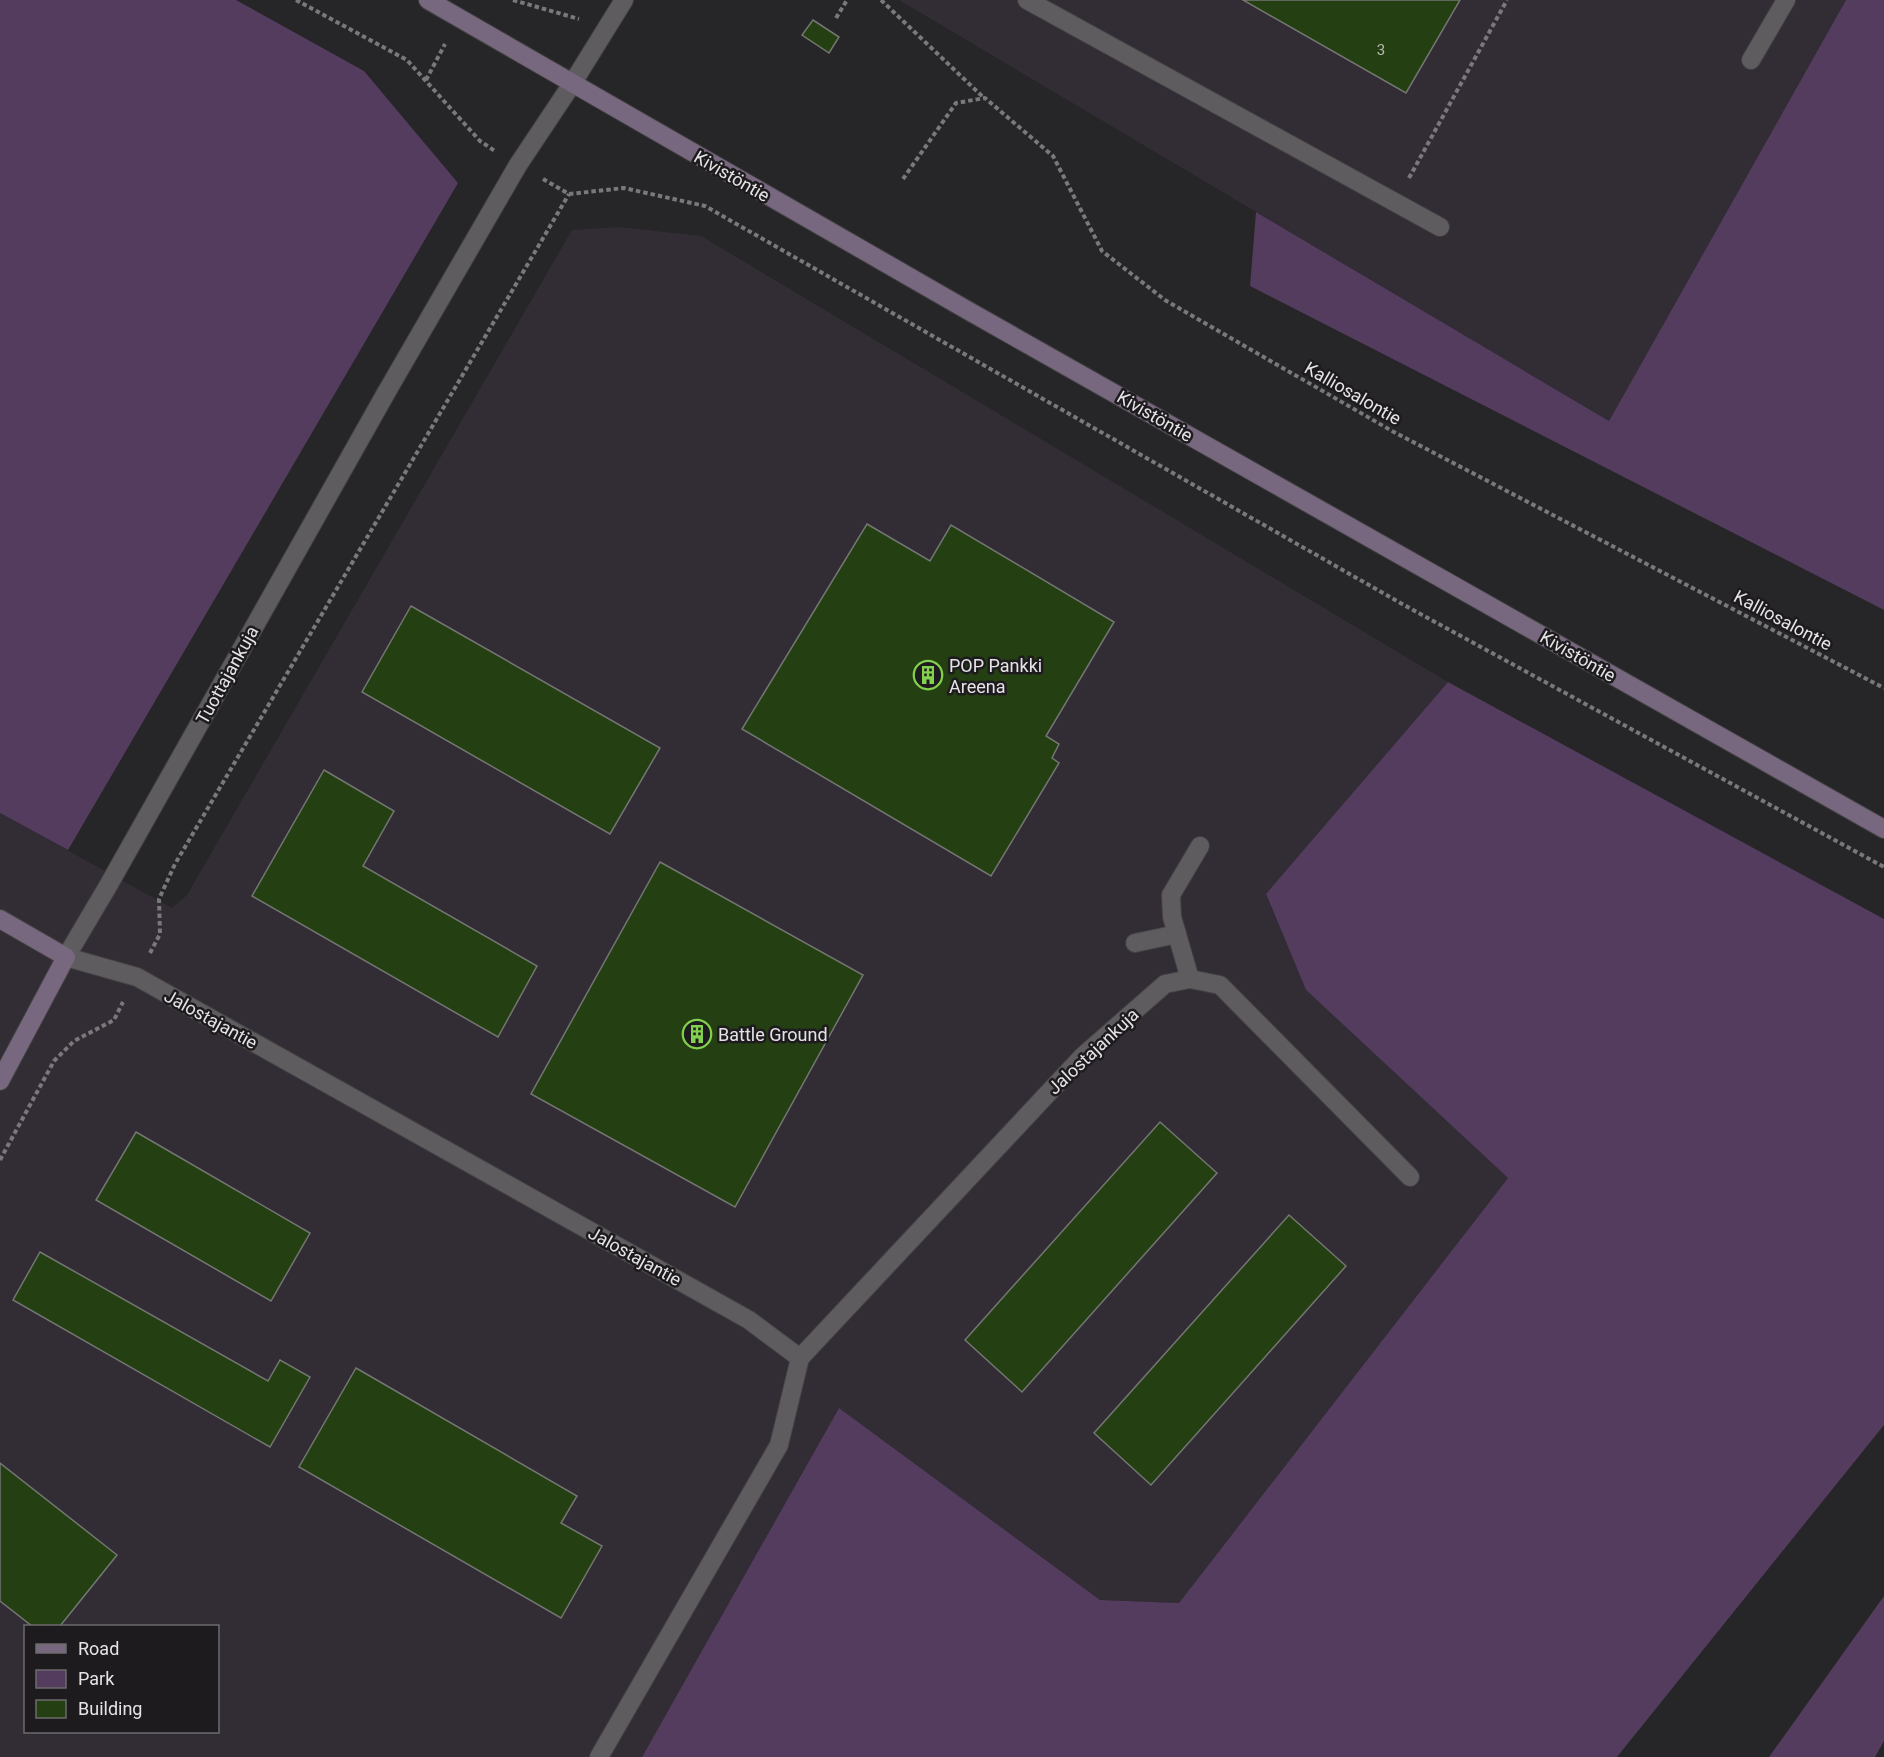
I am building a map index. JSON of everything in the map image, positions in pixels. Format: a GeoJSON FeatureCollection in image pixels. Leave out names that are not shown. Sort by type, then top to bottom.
{"type":"FeatureCollection","features":[{"type":"Feature","properties":{"kind":"main road","name":"Kivistöntie"},"geometry":{"type":"LineString","coordinates":[[428,0],[978,316],[1884,829]]}},
{"type":"Feature","properties":{"kind":"main road"},"geometry":{"type":"LineString","coordinates":[[0,919],[66,957],[0,1081]]}},
{"type":"Feature","properties":{"kind":"street","name":"Tuottajankuja"},"geometry":{"type":"LineString","coordinates":[[66,957],[518,165],[624,0]]}},
{"type":"Feature","properties":{"kind":"street"},"geometry":{"type":"LineString","coordinates":[[1027,0],[1440,227]]}},
{"type":"Feature","properties":{"kind":"street"},"geometry":{"type":"LineString","coordinates":[[1751,60],[1786,0]]}},
{"type":"Feature","properties":{"kind":"street"},"geometry":{"type":"LineString","coordinates":[[1190,979],[1172,917],[1171,895],[1200,846]]}},
{"type":"Feature","properties":{"kind":"street"},"geometry":{"type":"LineString","coordinates":[[1135,943],[1177,934]]}},
{"type":"Feature","properties":{"kind":"street","name":"Jalostajantie"},"geometry":{"type":"LineString","coordinates":[[66,957],[137,977],[749,1320],[800,1358]]}},
{"type":"Feature","properties":{"kind":"street","name":"Jalostajankuja"},"geometry":{"type":"LineString","coordinates":[[800,1358],[1083,1056],[1165,984],[1190,979],[1220,985],[1410,1177]]}},
{"type":"Feature","properties":{"kind":"street"},"geometry":{"type":"LineString","coordinates":[[599,1757],[779,1446],[800,1358]]}},
{"type":"Feature","properties":{"kind":"path"},"geometry":{"type":"LineString","coordinates":[[296,0],[408,60],[480,141],[568,194],[624,188],[705,206],[1404,605],[1884,867]]}},
{"type":"Feature","properties":{"kind":"path"},"geometry":{"type":"LineString","coordinates":[[513,0],[549,12],[608,26]]}},
{"type":"Feature","properties":{"kind":"path"},"geometry":{"type":"LineString","coordinates":[[836,18],[847,0]]}},
{"type":"Feature","properties":{"kind":"path","name":"Kalliosalontie"},"geometry":{"type":"LineString","coordinates":[[881,0],[985,98],[1053,156],[1102,251],[1165,300],[1392,431],[1884,688]]}},
{"type":"Feature","properties":{"kind":"path"},"geometry":{"type":"LineString","coordinates":[[1395,202],[1507,0]]}},
{"type":"Feature","properties":{"kind":"path"},"geometry":{"type":"LineString","coordinates":[[903,179],[956,103],[985,98]]}},
{"type":"Feature","properties":{"kind":"path"},"geometry":{"type":"LineString","coordinates":[[0,1160],[54,1061],[74,1041],[114,1020],[160,934],[159,899],[175,864],[568,194]]}},
{"type":"Feature","properties":{"kind":"shaded area"},"geometry":{"type":"Polygon","coordinates":[[[899,0],[1846,0],[1609,421],[899,0]]]}},
{"type":"Feature","properties":{"kind":"shaded area"},"geometry":{"type":"Polygon","coordinates":[[[619,227],[701,236],[1448,682],[1266,895],[1306,990],[1508,1178],[1179,1603],[1100,1600],[839,1408],[642,1757],[0,1757],[0,813],[172,908],[187,895],[572,230],[619,227]]]}},
{"type":"Feature","properties":{"kind":"green space"},"geometry":{"type":"Polygon","coordinates":[[[0,0],[236,0],[364,71],[458,183],[68,850],[0,813],[0,0]]]}},
{"type":"Feature","properties":{"kind":"green space"},"geometry":{"type":"Polygon","coordinates":[[[1846,0],[1884,0],[1884,610],[1250,286],[1256,212],[1609,421],[1846,0]]]}},
{"type":"Feature","properties":{"kind":"green space"},"geometry":{"type":"Polygon","coordinates":[[[1448,682],[1884,919],[1884,1425],[1617,1757],[642,1757],[839,1408],[1100,1600],[1179,1603],[1508,1178],[1306,990],[1266,894],[1448,682]]]}},
{"type":"Feature","properties":{"kind":"green space"},"geometry":{"type":"Polygon","coordinates":[[[1884,1596],[1884,1741],[1875,1757],[1769,1757],[1884,1596]]]}},
{"type":"Feature","properties":{"kind":"building"},"geometry":{"type":"Polygon","coordinates":[[[1243,0],[1460,0],[1406,93],[1243,0]]]}},
{"type":"Feature","properties":{"kind":"building"},"geometry":{"type":"Polygon","coordinates":[[[813,20],[839,37],[829,53],[802,35],[813,20]]]}},
{"type":"Feature","properties":{"kind":"building","name":"POP Pankki Areena"},"geometry":{"type":"Polygon","coordinates":[[[867,524],[930,561],[951,525],[1114,622],[1046,736],[1059,744],[1052,758],[1059,763],[991,876],[742,729],[867,524]]]}},
{"type":"Feature","properties":{"kind":"building"},"geometry":{"type":"Polygon","coordinates":[[[411,606],[660,748],[610,834],[362,692],[411,606]]]}},
{"type":"Feature","properties":{"kind":"building"},"geometry":{"type":"Polygon","coordinates":[[[324,770],[394,811],[363,866],[537,966],[498,1037],[252,896],[324,770]]]}},
{"type":"Feature","properties":{"kind":"building","name":"Battle Ground"},"geometry":{"type":"Polygon","coordinates":[[[660,862],[863,975],[735,1207],[531,1094],[660,862]]]}},
{"type":"Feature","properties":{"kind":"building"},"geometry":{"type":"Polygon","coordinates":[[[1160,1122],[1217,1173],[1022,1392],[965,1340],[1160,1122]]]}},
{"type":"Feature","properties":{"kind":"building"},"geometry":{"type":"Polygon","coordinates":[[[136,1132],[310,1233],[271,1301],[96,1200],[136,1132]]]}},
{"type":"Feature","properties":{"kind":"building"},"geometry":{"type":"Polygon","coordinates":[[[1289,1215],[1346,1266],[1151,1485],[1094,1433],[1289,1215]]]}},
{"type":"Feature","properties":{"kind":"building"},"geometry":{"type":"Polygon","coordinates":[[[40,1252],[268,1381],[280,1360],[310,1377],[270,1447],[13,1300],[40,1252]]]}},
{"type":"Feature","properties":{"kind":"building"},"geometry":{"type":"Polygon","coordinates":[[[356,1368],[577,1496],[561,1523],[602,1546],[561,1618],[299,1467],[356,1368]]]}},
{"type":"Feature","properties":{"kind":"building"},"geometry":{"type":"Polygon","coordinates":[[[0,1463],[117,1555],[61,1625],[31,1625],[0,1601],[0,1463]]]}},
{"type":"Feature","properties":{"kind":"place","name":"POP Pankki Areena"},"geometry":{"type":"Point","coordinates":[928,675]}},
{"type":"Feature","properties":{"kind":"place","name":"Battle Ground"},"geometry":{"type":"Point","coordinates":[697,1034]}}]}
